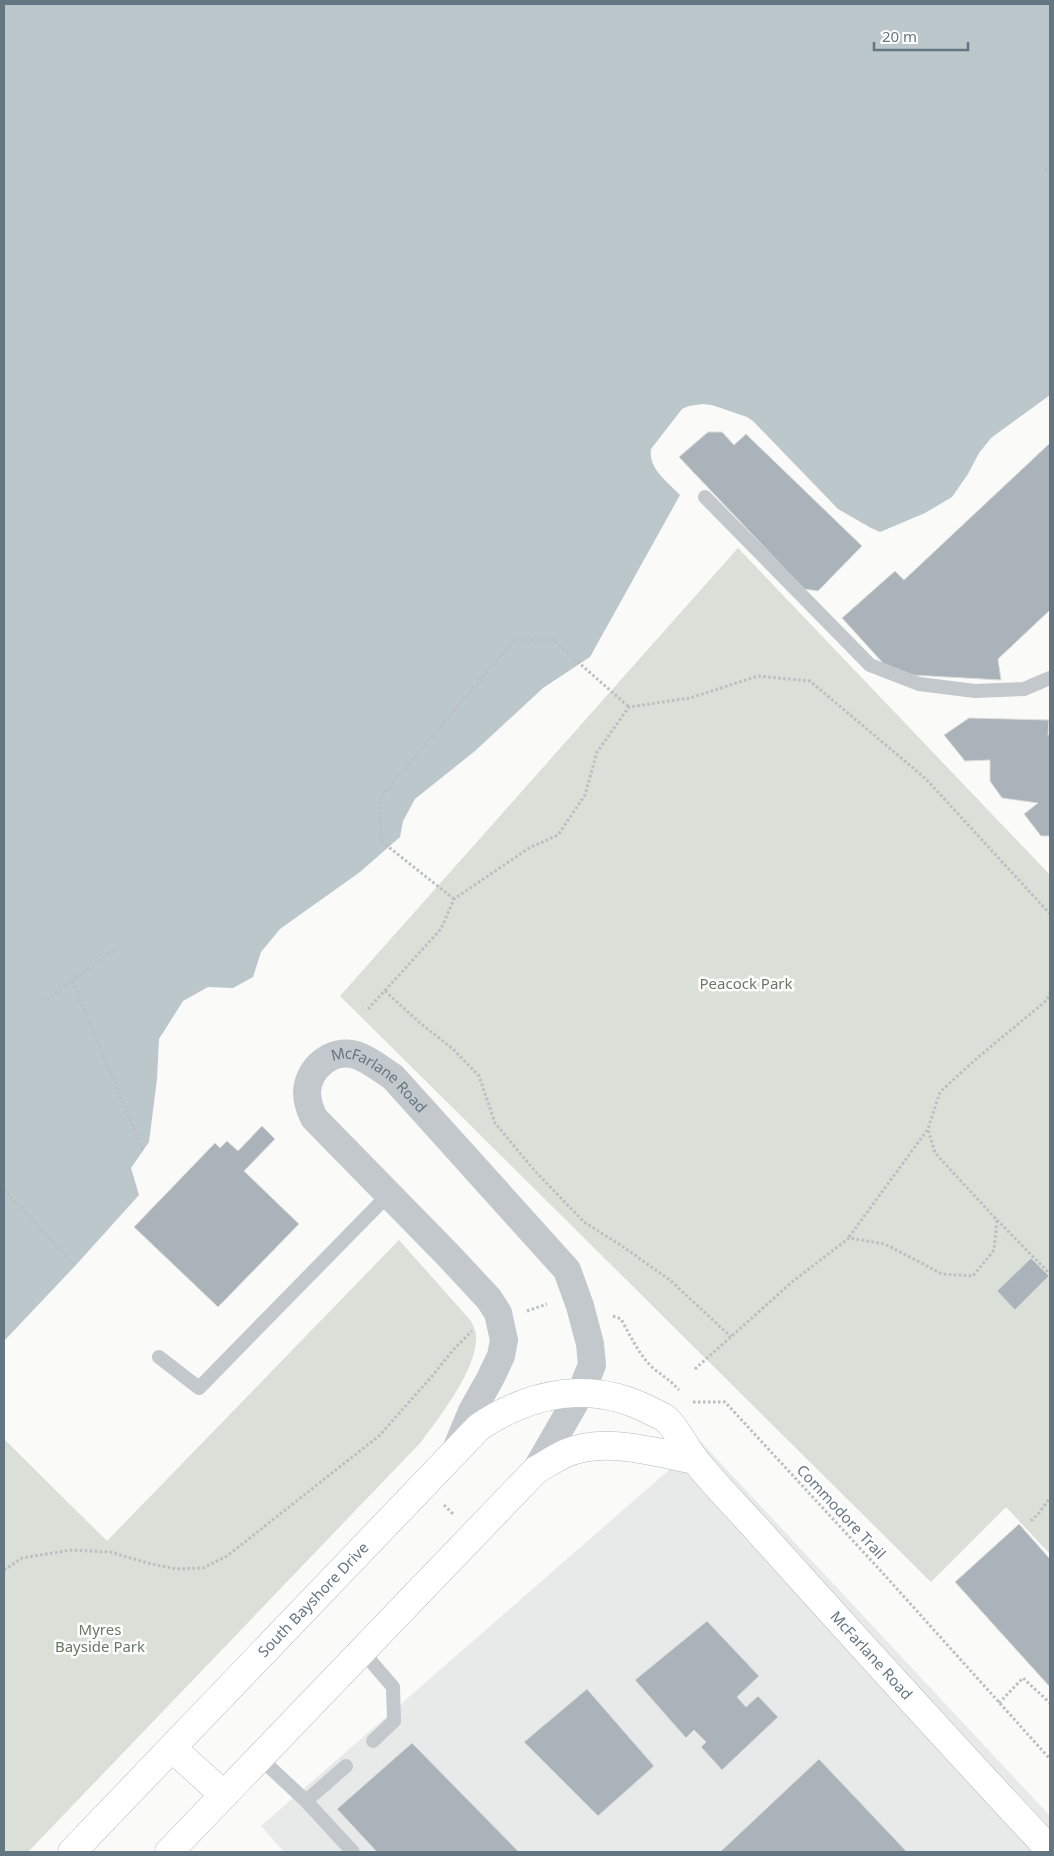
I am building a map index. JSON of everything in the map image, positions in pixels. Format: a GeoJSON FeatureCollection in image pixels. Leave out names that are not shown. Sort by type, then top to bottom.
{"type":"FeatureCollection","features":[{"type":"Feature","properties":{"kind":"main road","name":"South Bayshore Drive"},"geometry":{"type":"LineString","coordinates":[[72,1852],[479,1428],[500,1414],[524,1403],[581,1392]]}},
{"type":"Feature","properties":{"kind":"main road","name":"McFarlane Road"},"geometry":{"type":"LineString","coordinates":[[581,1392],[613,1396],[639,1405],[667,1420],[695,1460],[877,1663],[1050,1850]]}},
{"type":"Feature","properties":{"kind":"main road"},"geometry":{"type":"LineString","coordinates":[[169,1852],[536,1470],[565,1454],[592,1447],[616,1446],[695,1460]]}},
{"type":"Feature","properties":{"kind":"main road"},"geometry":{"type":"LineString","coordinates":[[172,1748],[224,1796]]}},
{"type":"Feature","properties":{"kind":"street","name":"McFarlane Road"},"geometry":{"type":"LineString","coordinates":[[455,1452],[472,1411],[501,1356],[504,1340],[502,1325],[498,1313],[488,1299],[314,1118],[308,1105],[307,1092],[310,1077],[320,1063],[335,1055],[356,1055],[373,1063],[393,1077],[567,1270],[580,1306],[590,1344],[592,1365],[581,1392],[536,1470]]}},
{"type":"Feature","properties":{"kind":"lane"},"geometry":{"type":"LineString","coordinates":[[705,497],[870,665],[919,684],[975,691],[1024,688],[1050,678]]}},
{"type":"Feature","properties":{"kind":"lane"},"geometry":{"type":"LineString","coordinates":[[159,1357],[199,1388],[389,1194]]}},
{"type":"Feature","properties":{"kind":"lane"},"geometry":{"type":"LineString","coordinates":[[362,1651],[394,1687],[394,1721],[373,1741]]}},
{"type":"Feature","properties":{"kind":"lane"},"geometry":{"type":"LineString","coordinates":[[260,1758],[306,1801],[353,1852]]}},
{"type":"Feature","properties":{"kind":"lane"},"geometry":{"type":"LineString","coordinates":[[306,1801],[346,1766]]}},
{"type":"Feature","properties":{"kind":"path"},"geometry":{"type":"LineString","coordinates":[[1045,170],[1050,166]]}},
{"type":"Feature","properties":{"kind":"path"},"geometry":{"type":"LineString","coordinates":[[454,899],[381,841],[380,798],[514,640],[553,640],[629,707]]}},
{"type":"Feature","properties":{"kind":"path"},"geometry":{"type":"LineString","coordinates":[[368,1009],[441,929],[454,899],[529,848],[558,835],[584,795],[597,752],[629,707],[690,698],[758,676],[810,682],[926,779],[1050,914]]}},
{"type":"Feature","properties":{"kind":"path"},"geometry":{"type":"LineString","coordinates":[[47,999],[113,951]]}},
{"type":"Feature","properties":{"kind":"path"},"geometry":{"type":"LineString","coordinates":[[72,981],[143,1151]]}},
{"type":"Feature","properties":{"kind":"path"},"geometry":{"type":"LineString","coordinates":[[385,991],[420,1023],[453,1049],[479,1076],[495,1123],[534,1170],[584,1222],[670,1280],[731,1337]]}},
{"type":"Feature","properties":{"kind":"path"},"geometry":{"type":"LineString","coordinates":[[695,1369],[792,1282],[849,1238],[928,1129],[940,1092],[976,1059],[1047,1000],[1050,993]]}},
{"type":"Feature","properties":{"kind":"path"},"geometry":{"type":"LineString","coordinates":[[928,1129],[935,1154],[1050,1274]]}},
{"type":"Feature","properties":{"kind":"path"},"geometry":{"type":"LineString","coordinates":[[4,1189],[75,1266]]}},
{"type":"Feature","properties":{"kind":"path"},"geometry":{"type":"LineString","coordinates":[[849,1238],[885,1244],[942,1274],[973,1276],[994,1250],[997,1220]]}},
{"type":"Feature","properties":{"kind":"path"},"geometry":{"type":"LineString","coordinates":[[524,1312],[551,1303]]}},
{"type":"Feature","properties":{"kind":"path"},"geometry":{"type":"LineString","coordinates":[[608,1314],[621,1319],[638,1351],[654,1369],[672,1382],[681,1392]]}},
{"type":"Feature","properties":{"kind":"path"},"geometry":{"type":"LineString","coordinates":[[4,1570],[22,1558],[71,1550],[110,1552],[176,1569],[203,1568],[227,1556],[380,1435],[468,1333],[474,1330]]}},
{"type":"Feature","properties":{"kind":"path","name":"Commodore Trail"},"geometry":{"type":"LineString","coordinates":[[686,1398],[693,1402],[725,1402],[880,1570],[1050,1759]]}},
{"type":"Feature","properties":{"kind":"path"},"geometry":{"type":"LineString","coordinates":[[1031,1521],[1040,1513],[1050,1498]]}},
{"type":"Feature","properties":{"kind":"path"},"geometry":{"type":"LineString","coordinates":[[442,1503],[460,1520]]}},
{"type":"Feature","properties":{"kind":"path"},"geometry":{"type":"LineString","coordinates":[[998,1703],[1023,1678],[1050,1702]]}},
{"type":"Feature","properties":{"kind":"shaded area"},"geometry":{"type":"Polygon","coordinates":[[[4,4],[1050,4],[1050,395],[991,438],[979,453],[968,474],[952,497],[925,513],[880,532],[838,509],[747,417],[712,405],[702,404],[682,409],[651,449],[651,456],[656,469],[680,495],[590,657],[543,688],[475,751],[415,799],[403,821],[400,837],[360,872],[280,929],[261,952],[253,977],[233,988],[208,987],[183,1001],[159,1039],[157,1079],[149,1142],[131,1168],[139,1195],[4,1341],[4,4]]]}},
{"type":"Feature","properties":{"kind":"shaded area"},"geometry":{"type":"Polygon","coordinates":[[[701,1442],[1050,1816],[1050,1852],[284,1852],[261,1826],[701,1442]]]}},
{"type":"Feature","properties":{"kind":"green space","name":"Peacock Park"},"geometry":{"type":"Polygon","coordinates":[[[738,548],[1050,875],[1050,1554],[1006,1507],[931,1582],[340,996],[738,548]]]}},
{"type":"Feature","properties":{"kind":"green space","name":"Myres Bayside Park"},"geometry":{"type":"Polygon","coordinates":[[[399,1240],[471,1321],[475,1330],[475,1349],[471,1362],[447,1405],[421,1442],[28,1852],[4,1852],[4,1439],[107,1541],[399,1240]]]}},
{"type":"Feature","properties":{"kind":"building"},"geometry":{"type":"Polygon","coordinates":[[[708,432],[722,432],[734,445],[746,434],[862,546],[818,591],[804,589],[679,457],[708,432]]]}},
{"type":"Feature","properties":{"kind":"building"},"geometry":{"type":"Polygon","coordinates":[[[1050,443],[1050,610],[998,659],[1001,680],[893,674],[842,618],[895,571],[904,580],[1050,443]]]}},
{"type":"Feature","properties":{"kind":"building"},"geometry":{"type":"Polygon","coordinates":[[[969,718],[1049,720],[1050,836],[1041,836],[1024,814],[1038,803],[1002,798],[990,781],[990,760],[965,761],[944,735],[969,718]]]}},
{"type":"Feature","properties":{"kind":"building"},"geometry":{"type":"Polygon","coordinates":[[[262,1126],[275,1139],[244,1171],[299,1224],[218,1307],[134,1227],[215,1143],[220,1148],[227,1141],[238,1151],[262,1126]]]}},
{"type":"Feature","properties":{"kind":"building"},"geometry":{"type":"Polygon","coordinates":[[[1031,1258],[1049,1276],[1015,1310],[997,1291],[1031,1258]]]}},
{"type":"Feature","properties":{"kind":"building"},"geometry":{"type":"Polygon","coordinates":[[[1019,1524],[1050,1559],[1050,1687],[955,1582],[1019,1524]]]}},
{"type":"Feature","properties":{"kind":"building"},"geometry":{"type":"Polygon","coordinates":[[[707,1621],[759,1676],[737,1697],[746,1707],[758,1696],[778,1717],[722,1770],[701,1747],[706,1742],[694,1730],[686,1738],[635,1680],[707,1621]]]}},
{"type":"Feature","properties":{"kind":"building"},"geometry":{"type":"Polygon","coordinates":[[[587,1689],[654,1766],[598,1816],[524,1742],[587,1689]]]}},
{"type":"Feature","properties":{"kind":"building"},"geometry":{"type":"Polygon","coordinates":[[[412,1743],[519,1852],[377,1852],[337,1809],[412,1743]]]}},
{"type":"Feature","properties":{"kind":"building"},"geometry":{"type":"Polygon","coordinates":[[[819,1759],[907,1852],[720,1852],[819,1759]]]}}]}
